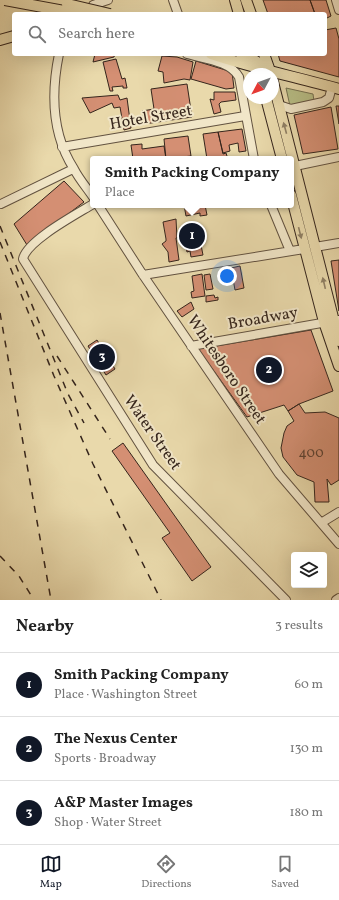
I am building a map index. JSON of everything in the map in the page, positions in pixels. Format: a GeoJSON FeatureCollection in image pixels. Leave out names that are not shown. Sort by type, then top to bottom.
{"type":"FeatureCollection","features":[{"type":"Feature","properties":{"kind":"main road"},"geometry":{"type":"LineString","coordinates":[[6,0],[98,12]]}},
{"type":"Feature","properties":{"kind":"main road"},"geometry":{"type":"LineString","coordinates":[[41,0],[74,8]]}},
{"type":"Feature","properties":{"kind":"main road"},"geometry":{"type":"LineString","coordinates":[[235,0],[238,12]]}},
{"type":"Feature","properties":{"kind":"main road"},"geometry":{"type":"LineString","coordinates":[[246,0],[250,12]]}},
{"type":"Feature","properties":{"kind":"main road"},"geometry":{"type":"LineString","coordinates":[[0,40],[12,37]]}},
{"type":"Feature","properties":{"kind":"main road"},"geometry":{"type":"LineString","coordinates":[[220,56],[256,64]]}},
{"type":"Feature","properties":{"kind":"main road"},"geometry":{"type":"LineString","coordinates":[[244,56],[256,64]]}},
{"type":"Feature","properties":{"kind":"main road"},"geometry":{"type":"LineString","coordinates":[[265,56],[269,68]]}},
{"type":"Feature","properties":{"kind":"main road"},"geometry":{"type":"LineString","coordinates":[[279,74],[336,88]]}},
{"type":"Feature","properties":{"kind":"main road"},"geometry":{"type":"LineString","coordinates":[[268,104],[281,156]]}},
{"type":"Feature","properties":{"kind":"main road"},"geometry":{"type":"LineString","coordinates":[[279,105],[290,156]]}},
{"type":"Feature","properties":{"kind":"main road"},"geometry":{"type":"LineString","coordinates":[[294,173],[302,193],[316,247],[332,321],[339,366]]}},
{"type":"Feature","properties":{"kind":"main road"},"geometry":{"type":"LineString","coordinates":[[294,207],[304,249],[339,341]]}},
{"type":"Feature","properties":{"kind":"street"},"geometry":{"type":"LineString","coordinates":[[91,12],[93,5],[108,0]]}},
{"type":"Feature","properties":{"kind":"street"},"geometry":{"type":"LineString","coordinates":[[173,0],[177,12]]}},
{"type":"Feature","properties":{"kind":"street"},"geometry":{"type":"LineString","coordinates":[[336,0],[339,10]]}},
{"type":"Feature","properties":{"kind":"street"},"geometry":{"type":"LineString","coordinates":[[59,56],[55,73],[54,100],[62,147],[73,169],[90,193]]}},
{"type":"Feature","properties":{"kind":"street"},"geometry":{"type":"LineString","coordinates":[[194,56],[228,66],[235,70],[239,77],[253,156]]}},
{"type":"Feature","properties":{"kind":"street"},"geometry":{"type":"LineString","coordinates":[[279,105],[291,109],[323,102],[329,98],[336,88]]}},
{"type":"Feature","properties":{"kind":"street","name":"Hotel Street"},"geometry":{"type":"LineString","coordinates":[[62,147],[245,116]]}},
{"type":"Feature","properties":{"kind":"street"},"geometry":{"type":"LineString","coordinates":[[294,170],[339,158]]}},
{"type":"Feature","properties":{"kind":"street"},"geometry":{"type":"LineString","coordinates":[[1,204],[73,169]]}},
{"type":"Feature","properties":{"kind":"street","name":"Water Street"},"geometry":{"type":"LineString","coordinates":[[90,206],[37,240],[28,248],[23,259],[153,464],[286,600]]}},
{"type":"Feature","properties":{"kind":"street","name":"Whitesboro Street"},"geometry":{"type":"LineString","coordinates":[[100,208],[143,275],[279,474],[339,544]]}},
{"type":"Feature","properties":{"kind":"street"},"geometry":{"type":"LineString","coordinates":[[272,208],[290,251]]}},
{"type":"Feature","properties":{"kind":"street"},"geometry":{"type":"LineString","coordinates":[[316,247],[339,243]]}},
{"type":"Feature","properties":{"kind":"street"},"geometry":{"type":"LineString","coordinates":[[143,275],[304,249]]}},
{"type":"Feature","properties":{"kind":"street","name":"Broadway"},"geometry":{"type":"LineString","coordinates":[[191,346],[332,321]]}},
{"type":"Feature","properties":{"kind":"street"},"geometry":{"type":"LineString","coordinates":[[321,523],[339,512]]}},
{"type":"Feature","properties":{"kind":"green space"},"geometry":{"type":"Polygon","coordinates":[[[286,88],[313,94],[314,101],[290,106],[286,88]]]}},
{"type":"Feature","properties":{"kind":"building"},"geometry":{"type":"Polygon","coordinates":[[[263,0],[310,0],[314,12],[267,12],[263,0]]]}},
{"type":"Feature","properties":{"kind":"building"},"geometry":{"type":"Polygon","coordinates":[[[310,0],[326,0],[331,16],[327,18],[327,12],[314,12],[310,0]]]}},
{"type":"Feature","properties":{"kind":"building"},"geometry":{"type":"Polygon","coordinates":[[[336,28],[339,39],[339,77],[280,61],[279,56],[327,56],[327,30],[336,28]]]}},
{"type":"Feature","properties":{"kind":"building"},"geometry":{"type":"Polygon","coordinates":[[[94,56],[114,56],[114,57],[93,62],[94,56]]]}},
{"type":"Feature","properties":{"kind":"building"},"geometry":{"type":"Polygon","coordinates":[[[162,56],[177,57],[193,62],[190,80],[184,79],[164,83],[163,72],[158,71],[162,56]]]}},
{"type":"Feature","properties":{"kind":"building"},"geometry":{"type":"Polygon","coordinates":[[[116,59],[122,79],[125,78],[127,88],[123,88],[123,86],[112,87],[113,91],[110,91],[103,62],[116,59]]]}},
{"type":"Feature","properties":{"kind":"building"},"geometry":{"type":"Polygon","coordinates":[[[196,61],[232,72],[234,88],[226,89],[191,79],[196,61]]]}},
{"type":"Feature","properties":{"kind":"building"},"geometry":{"type":"Polygon","coordinates":[[[187,84],[192,117],[144,124],[142,111],[154,109],[151,89],[187,84]]]}},
{"type":"Feature","properties":{"kind":"building"},"geometry":{"type":"Polygon","coordinates":[[[214,92],[235,92],[236,100],[221,102],[219,104],[221,112],[214,114],[210,99],[214,100],[214,92]]]}},
{"type":"Feature","properties":{"kind":"building"},"geometry":{"type":"Polygon","coordinates":[[[118,95],[120,100],[127,98],[131,128],[124,130],[120,107],[114,108],[112,103],[90,113],[82,98],[118,95]]]}},
{"type":"Feature","properties":{"kind":"building"},"geometry":{"type":"Polygon","coordinates":[[[336,106],[339,106],[339,124],[336,106]]]}},
{"type":"Feature","properties":{"kind":"building"},"geometry":{"type":"Polygon","coordinates":[[[331,107],[338,149],[303,154],[294,115],[331,107]]]}},
{"type":"Feature","properties":{"kind":"building"},"geometry":{"type":"Polygon","coordinates":[[[242,129],[246,151],[239,152],[238,143],[229,145],[230,151],[223,153],[218,132],[242,129]]]}},
{"type":"Feature","properties":{"kind":"building"},"geometry":{"type":"Polygon","coordinates":[[[218,132],[223,154],[226,153],[227,156],[207,156],[203,134],[218,132]]]}},
{"type":"Feature","properties":{"kind":"building"},"geometry":{"type":"Polygon","coordinates":[[[188,136],[191,156],[166,156],[164,139],[188,136]]]}},
{"type":"Feature","properties":{"kind":"building"},"geometry":{"type":"Polygon","coordinates":[[[142,144],[142,149],[164,146],[166,156],[133,156],[131,145],[142,144]]]}},
{"type":"Feature","properties":{"kind":"building"},"geometry":{"type":"Polygon","coordinates":[[[64,181],[84,202],[27,245],[14,224],[64,181]]]}},
{"type":"Feature","properties":{"kind":"building"},"geometry":{"type":"Polygon","coordinates":[[[185,208],[206,208],[207,215],[200,216],[200,213],[186,216],[185,208]]]}},
{"type":"Feature","properties":{"kind":"building"},"geometry":{"type":"Polygon","coordinates":[[[176,219],[176,238],[179,260],[169,262],[168,252],[162,244],[166,241],[163,222],[176,219]]]}},
{"type":"Feature","properties":{"kind":"building"},"geometry":{"type":"Polygon","coordinates":[[[197,225],[203,255],[191,257],[190,251],[187,252],[183,227],[197,225]]]}},
{"type":"Feature","properties":{"kind":"building"},"geometry":{"type":"Polygon","coordinates":[[[339,260],[339,311],[331,261],[339,260]]]}},
{"type":"Feature","properties":{"kind":"building"},"geometry":{"type":"Polygon","coordinates":[[[240,266],[244,288],[235,290],[231,268],[240,266]]]}},
{"type":"Feature","properties":{"kind":"building"},"geometry":{"type":"Polygon","coordinates":[[[202,274],[205,296],[192,298],[191,292],[194,291],[192,276],[202,274]]]}},
{"type":"Feature","properties":{"kind":"building"},"geometry":{"type":"Polygon","coordinates":[[[210,274],[213,289],[206,290],[204,275],[210,274]]]}},
{"type":"Feature","properties":{"kind":"building"},"geometry":{"type":"Polygon","coordinates":[[[214,295],[215,298],[218,297],[218,300],[206,302],[206,296],[214,295]]]}},
{"type":"Feature","properties":{"kind":"building"},"geometry":{"type":"Polygon","coordinates":[[[191,302],[194,309],[182,317],[177,311],[191,302]]]}},
{"type":"Feature","properties":{"kind":"building"},"geometry":{"type":"Polygon","coordinates":[[[311,330],[333,391],[299,404],[288,411],[284,405],[247,417],[198,349],[311,330]]]}},
{"type":"Feature","properties":{"kind":"building"},"geometry":{"type":"Polygon","coordinates":[[[97,340],[115,369],[106,375],[88,346],[97,340]]]}},
{"type":"Feature","properties":{"kind":"building"},"geometry":{"type":"Polygon","coordinates":[[[299,404],[305,413],[325,412],[339,418],[339,480],[331,485],[327,479],[329,502],[315,502],[314,482],[297,475],[283,457],[281,448],[284,433],[287,426],[294,421],[288,411],[299,404]]]}},
{"type":"Feature","properties":{"kind":"building"},"geometry":{"type":"Polygon","coordinates":[[[123,443],[211,567],[192,581],[162,538],[170,533],[112,451],[123,443]]]}},
{"type":"Feature","properties":{"kind":"railway"},"geometry":{"type":"LineString","coordinates":[[0,226],[68,394],[84,423]]}},
{"type":"Feature","properties":{"kind":"railway"},"geometry":{"type":"LineString","coordinates":[[0,242],[54,376],[93,464],[161,600]]}},
{"type":"Feature","properties":{"kind":"railway"},"geometry":{"type":"LineString","coordinates":[[0,313],[51,600]]}},
{"type":"Feature","properties":{"kind":"railway"},"geometry":{"type":"LineString","coordinates":[[57,356],[110,439]]}},
{"type":"Feature","properties":{"kind":"railway"},"geometry":{"type":"LineString","coordinates":[[0,556],[19,576],[34,600]]}},
{"type":"Feature","properties":{"kind":"place","name":"Smith Packing Company"},"geometry":{"type":"Point","coordinates":[192,236]}},
{"type":"Feature","properties":{"kind":"place","name":"A&P Master Images"},"geometry":{"type":"Point","coordinates":[102,357]}},
{"type":"Feature","properties":{"kind":"place","name":"The Nexus Center"},"geometry":{"type":"Point","coordinates":[269,370]}}]}
